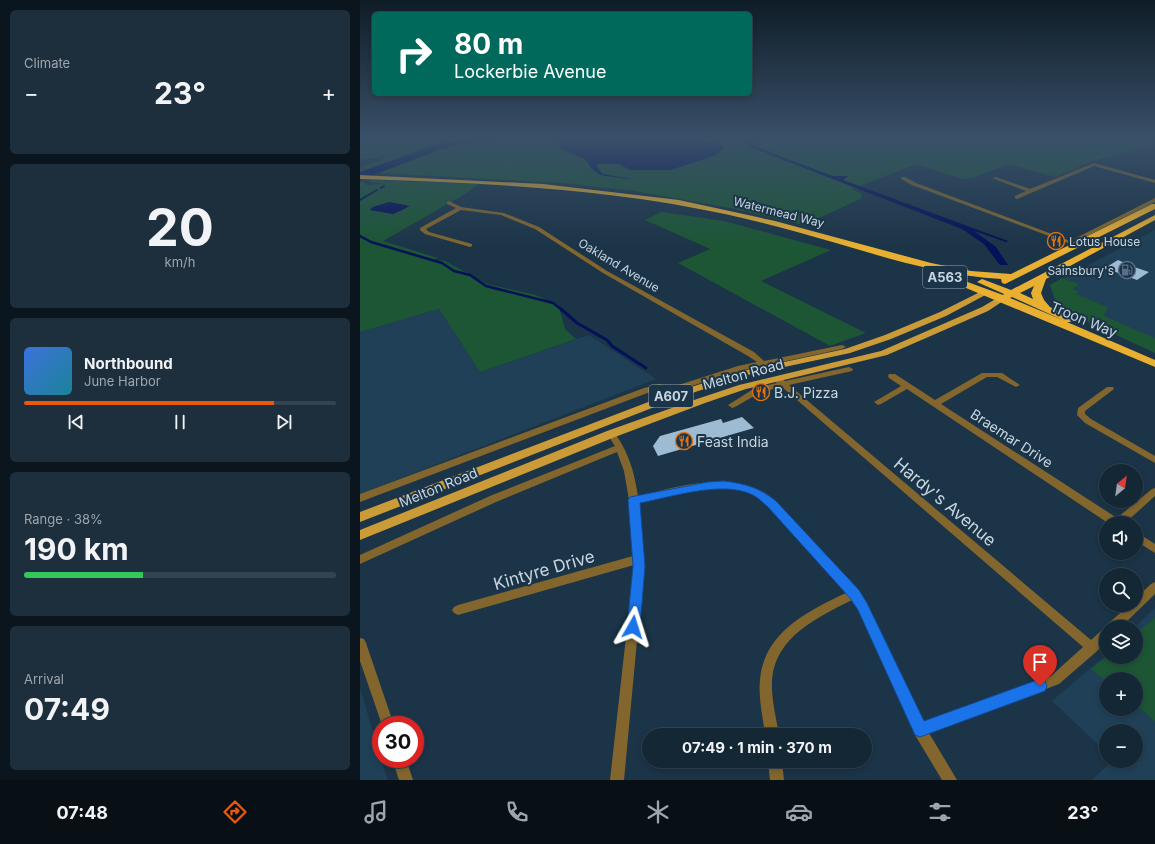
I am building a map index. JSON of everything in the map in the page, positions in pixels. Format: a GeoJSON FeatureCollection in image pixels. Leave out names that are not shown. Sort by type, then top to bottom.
{"type":"FeatureCollection","features":[{"type":"Feature","properties":{"kind":"highway","name":"Watermead Way"},"geometry":{"type":"LineString","coordinates":[[360,177],[549,186],[641,196],[764,220],[929,266],[978,276],[1012,277]]}},
{"type":"Feature","properties":{"kind":"highway","name":"Melton Road"},"geometry":{"type":"LineString","coordinates":[[1006,296],[1042,276],[1075,261],[1124,229],[1141,211],[1155,206]]}},
{"type":"Feature","properties":{"kind":"highway"},"geometry":{"type":"LineString","coordinates":[[1141,211],[1149,216],[1155,213]]}},
{"type":"Feature","properties":{"kind":"highway","name":"Melton Road"},"geometry":{"type":"LineString","coordinates":[[991,289],[1077,242],[1093,235],[1124,229],[1155,217]]}},
{"type":"Feature","properties":{"kind":"highway","name":"Watermead Way"},"geometry":{"type":"LineString","coordinates":[[904,260],[991,289]]}},
{"type":"Feature","properties":{"kind":"highway","name":"Watermead Way"},"geometry":{"type":"LineString","coordinates":[[929,266],[1006,296]]}},
{"type":"Feature","properties":{"kind":"highway"},"geometry":{"type":"LineString","coordinates":[[1042,276],[1036,292],[1036,297],[1039,302],[1051,310]]}},
{"type":"Feature","properties":{"kind":"highway","name":"Troon Way"},"geometry":{"type":"LineString","coordinates":[[1006,296],[1051,310],[1155,364]]}},
{"type":"Feature","properties":{"kind":"highway","name":"Troon Way"},"geometry":{"type":"LineString","coordinates":[[1006,296],[1155,364]]}},
{"type":"Feature","properties":{"kind":"main road","name":"Melton Road"},"geometry":{"type":"LineString","coordinates":[[360,517],[465,477],[673,392],[746,373],[766,366],[844,349],[904,331],[943,314],[991,289]]}},
{"type":"Feature","properties":{"kind":"main road","name":"Melton Road"},"geometry":{"type":"LineString","coordinates":[[360,535],[611,434],[701,401],[743,387],[780,382],[884,353],[985,309],[1006,296]]}},
{"type":"Feature","properties":{"kind":"main road"},"geometry":{"type":"LineString","coordinates":[[844,349],[858,360]]}},
{"type":"Feature","properties":{"kind":"main road"},"geometry":{"type":"LineString","coordinates":[[465,477],[469,483],[474,483],[532,460],[540,462]]}},
{"type":"Feature","properties":{"kind":"street"},"geometry":{"type":"LineString","coordinates":[[1017,196],[1072,173]]}},
{"type":"Feature","properties":{"kind":"street"},"geometry":{"type":"LineString","coordinates":[[1126,173],[1155,182]]}},
{"type":"Feature","properties":{"kind":"street"},"geometry":{"type":"LineString","coordinates":[[903,178],[914,184],[1077,242]]}},
{"type":"Feature","properties":{"kind":"street"},"geometry":{"type":"LineString","coordinates":[[994,178],[1030,191]]}},
{"type":"Feature","properties":{"kind":"street"},"geometry":{"type":"LineString","coordinates":[[1005,182],[1012,179]]}},
{"type":"Feature","properties":{"kind":"street"},"geometry":{"type":"LineString","coordinates":[[1093,235],[1141,211],[1155,200]]}},
{"type":"Feature","properties":{"kind":"street","name":"Oakland Avenue"},"geometry":{"type":"LineString","coordinates":[[449,203],[460,208],[502,214],[537,228],[605,272],[751,354],[766,366]]}},
{"type":"Feature","properties":{"kind":"street"},"geometry":{"type":"LineString","coordinates":[[460,208],[422,229],[428,233],[470,245]]}},
{"type":"Feature","properties":{"kind":"street"},"geometry":{"type":"LineString","coordinates":[[732,406],[758,390],[780,382],[849,369]]}},
{"type":"Feature","properties":{"kind":"street"},"geometry":{"type":"LineString","coordinates":[[935,404],[985,375],[998,375],[1016,385]]}},
{"type":"Feature","properties":{"kind":"street","name":"Braemar Drive"},"geometry":{"type":"LineString","coordinates":[[892,376],[1106,516]]}},
{"type":"Feature","properties":{"kind":"street","name":"Hardy's Avenue"},"geometry":{"type":"LineString","coordinates":[[780,382],[1092,648]]}},
{"type":"Feature","properties":{"kind":"street","name":"Melton Road"},"geometry":{"type":"LineString","coordinates":[[360,498],[648,390],[660,386],[673,392]]}},
{"type":"Feature","properties":{"kind":"street"},"geometry":{"type":"LineString","coordinates":[[878,402],[907,386]]}},
{"type":"Feature","properties":{"kind":"street"},"geometry":{"type":"LineString","coordinates":[[1110,389],[1081,410],[1081,415],[1088,421],[1155,460]]}},
{"type":"Feature","properties":{"kind":"street"},"geometry":{"type":"LineString","coordinates":[[611,434],[620,447],[629,471],[634,500],[639,559],[617,780]]}},
{"type":"Feature","properties":{"kind":"street"},"geometry":{"type":"LineString","coordinates":[[360,560],[493,499],[620,447]]}},
{"type":"Feature","properties":{"kind":"street"},"geometry":{"type":"LineString","coordinates":[[634,500],[673,492],[724,485],[741,487],[758,493],[787,520],[854,594],[863,607],[920,730],[950,780]]}},
{"type":"Feature","properties":{"kind":"street"},"geometry":{"type":"LineString","coordinates":[[1125,516],[1155,491]]}},
{"type":"Feature","properties":{"kind":"street"},"geometry":{"type":"LineString","coordinates":[[1143,541],[1155,549]]}},
{"type":"Feature","properties":{"kind":"street","name":"Kintyre Drive"},"geometry":{"type":"LineString","coordinates":[[458,610],[639,559]]}},
{"type":"Feature","properties":{"kind":"street"},"geometry":{"type":"LineString","coordinates":[[1121,620],[1155,587]]}},
{"type":"Feature","properties":{"kind":"street"},"geometry":{"type":"LineString","coordinates":[[771,728],[766,680],[770,657],[783,639],[802,620],[854,594]]}},
{"type":"Feature","properties":{"kind":"street"},"geometry":{"type":"LineString","coordinates":[[920,730],[1054,680],[1099,641]]}},
{"type":"Feature","properties":{"kind":"street"},"geometry":{"type":"LineString","coordinates":[[360,643],[385,716]]}},
{"type":"Feature","properties":{"kind":"street"},"geometry":{"type":"LineString","coordinates":[[402,768],[406,780]]}},
{"type":"Feature","properties":{"kind":"street"},"geometry":{"type":"LineString","coordinates":[[776,768],[777,780]]}},
{"type":"Feature","properties":{"kind":"shaded area"},"geometry":{"type":"Polygon","coordinates":[[[360,173],[377,173],[360,180],[360,173]]]}},
{"type":"Feature","properties":{"kind":"shaded area"},"geometry":{"type":"Polygon","coordinates":[[[598,173],[631,179],[628,179],[600,175],[598,173]]]}},
{"type":"Feature","properties":{"kind":"shaded area"},"geometry":{"type":"Polygon","coordinates":[[[818,173],[826,173],[833,176],[848,176],[843,180],[1008,241],[1006,242],[974,231],[996,247],[1008,265],[1000,265],[984,244],[962,229],[818,173]]]}},
{"type":"Feature","properties":{"kind":"shaded area"},"geometry":{"type":"Polygon","coordinates":[[[389,202],[410,206],[393,214],[370,210],[373,207],[389,202]]]}},
{"type":"Feature","properties":{"kind":"shaded area"},"geometry":{"type":"Polygon","coordinates":[[[1155,230],[1155,344],[1055,301],[1050,285],[1155,230]]]}},
{"type":"Feature","properties":{"kind":"shaded area"},"geometry":{"type":"Polygon","coordinates":[[[439,309],[480,372],[589,335],[656,379],[360,494],[360,332],[439,309]]]}},
{"type":"Feature","properties":{"kind":"shaded area"},"geometry":{"type":"Polygon","coordinates":[[[1155,608],[1155,780],[1092,780],[1105,768],[1143,768],[1143,724],[1099,724],[1099,745],[1052,701],[1099,661],[1099,664],[1143,664],[1142,620],[1155,608]]]}},
{"type":"Feature","properties":{"kind":"shaded area"},"geometry":{"type":"Polygon","coordinates":[[[360,688],[372,729],[372,768],[384,768],[388,780],[360,780],[360,688]]]}},
{"type":"Feature","properties":{"kind":"green space"},"geometry":{"type":"Polygon","coordinates":[[[386,173],[892,173],[852,189],[861,193],[862,198],[804,225],[730,208],[634,191],[561,183],[386,173]]]}},
{"type":"Feature","properties":{"kind":"green space"},"geometry":{"type":"Polygon","coordinates":[[[945,173],[984,173],[975,177],[962,179],[945,173]]]}},
{"type":"Feature","properties":{"kind":"green space"},"geometry":{"type":"Polygon","coordinates":[[[1042,173],[1063,173],[1055,177],[1042,173]]]}},
{"type":"Feature","properties":{"kind":"green space"},"geometry":{"type":"Polygon","coordinates":[[[371,180],[479,184],[465,194],[383,241],[438,258],[434,260],[445,261],[487,284],[536,295],[559,307],[565,329],[576,339],[480,372],[439,309],[360,332],[360,182],[363,181],[366,185],[385,184],[369,182],[371,180]],[[392,202],[373,207],[370,210],[393,214],[405,209],[392,202]]]}},
{"type":"Feature","properties":{"kind":"green space"},"geometry":{"type":"Polygon","coordinates":[[[661,212],[724,221],[831,250],[761,281],[866,333],[830,346],[678,263],[710,249],[645,220],[661,212]]]}},
{"type":"Feature","properties":{"kind":"green space"},"geometry":{"type":"Polygon","coordinates":[[[1062,278],[1079,284],[1073,289],[1079,292],[1076,294],[1107,307],[1104,316],[1155,338],[1155,353],[1058,308],[1050,285],[1062,278]]]}},
{"type":"Feature","properties":{"kind":"green space"},"geometry":{"type":"Polygon","coordinates":[[[1155,618],[1155,721],[1143,711],[1143,672],[1099,672],[1099,675],[1091,669],[1099,663],[1099,664],[1143,664],[1143,627],[1155,618]]]}},
{"type":"Feature","properties":{"kind":"building","name":"Sainsbury's"},"geometry":{"type":"Polygon","coordinates":[[[1118,260],[1149,272],[1137,280],[1105,268],[1118,260]]]}},
{"type":"Feature","properties":{"kind":"building","name":"Feast India"},"geometry":{"type":"Polygon","coordinates":[[[742,417],[754,428],[658,456],[653,446],[660,436],[721,419],[723,423],[742,417]]]}},
{"type":"Feature","properties":{"kind":"waterway"},"geometry":{"type":"LineString","coordinates":[[360,200],[377,190]]}},
{"type":"Feature","properties":{"kind":"waterway"},"geometry":{"type":"LineString","coordinates":[[360,236],[371,242],[442,263],[454,271],[470,275],[486,286],[553,303],[562,310]]}},
{"type":"Feature","properties":{"kind":"waterway"},"geometry":{"type":"LineString","coordinates":[[561,309],[577,323],[607,340],[612,346],[646,368]]}},
{"type":"Feature","properties":{"kind":"place","name":"Lotus House"},"geometry":{"type":"Point","coordinates":[1056,241]}},
{"type":"Feature","properties":{"kind":"place","name":"Sainsbury's"},"geometry":{"type":"Point","coordinates":[1127,270]}},
{"type":"Feature","properties":{"kind":"place","name":"B.J. Pizza"},"geometry":{"type":"Point","coordinates":[761,392]}},
{"type":"Feature","properties":{"kind":"place","name":"Feast India"},"geometry":{"type":"Point","coordinates":[684,441]}},
{"type":"Feature","properties":{"kind":"route"},"geometry":{"type":"LineString","coordinates":[[633,627],[639,566],[634,500],[708,486],[724,485],[741,487],[758,493],[772,504],[854,594],[863,607],[920,730],[1040,686]]}}]}
